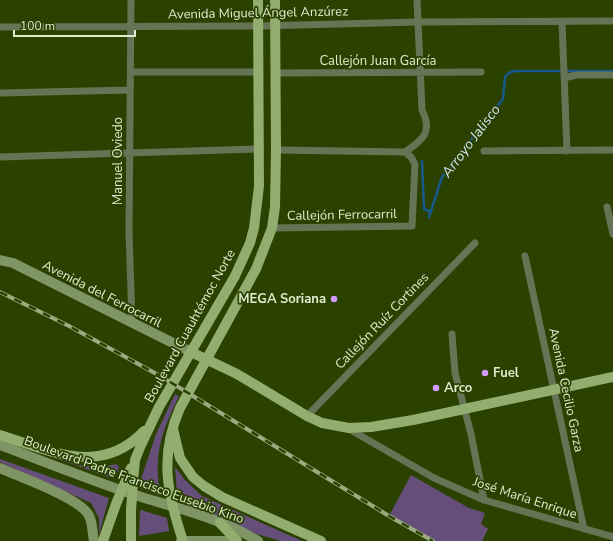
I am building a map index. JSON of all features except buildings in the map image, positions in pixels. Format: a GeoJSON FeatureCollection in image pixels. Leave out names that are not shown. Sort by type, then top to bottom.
{"type":"FeatureCollection","features":[{"type":"Feature","properties":{"kind":"main road","name":"Boulevard Cuauhtémoc Norte"},"geometry":{"type":"LineString","coordinates":[[131,541],[131,510],[135,460],[150,425],[235,276],[250,243],[258,205],[258,0]]}},
{"type":"Feature","properties":{"kind":"main road"},"geometry":{"type":"LineString","coordinates":[[227,541],[182,541],[172,506],[166,460],[172,425],[256,269],[272,228],[275,207],[276,150],[275,0]]}},
{"type":"Feature","properties":{"kind":"main road","name":"Avenida del Ferrocarril"},"geometry":{"type":"LineString","coordinates":[[0,260],[13,263],[132,321],[161,338],[191,352]]}},
{"type":"Feature","properties":{"kind":"main road"},"geometry":{"type":"LineString","coordinates":[[191,352],[237,374],[307,416],[334,426],[349,428],[371,427],[613,377]]}},
{"type":"Feature","properties":{"kind":"main road"},"geometry":{"type":"LineString","coordinates":[[0,435],[60,453],[92,458],[111,454],[120,450],[135,440],[150,425]]}},
{"type":"Feature","properties":{"kind":"main road"},"geometry":{"type":"LineString","coordinates":[[172,425],[180,458],[199,482],[213,492],[321,541]]}},
{"type":"Feature","properties":{"kind":"main road","name":"Boulevard Padre Francisco Eusebio Kino"},"geometry":{"type":"LineString","coordinates":[[0,445],[132,494],[220,523],[258,541]]}},
{"type":"Feature","properties":{"kind":"main road"},"geometry":{"type":"LineString","coordinates":[[103,541],[121,490],[135,460]]}},
{"type":"Feature","properties":{"kind":"main road"},"geometry":{"type":"LineString","coordinates":[[0,468],[57,493],[83,508],[91,521],[94,541]]}},
{"type":"Feature","properties":{"kind":"main road"},"geometry":{"type":"LineString","coordinates":[[220,523],[237,541]]}},
{"type":"Feature","properties":{"kind":"street","name":"Manuel Oviedo"},"geometry":{"type":"LineString","coordinates":[[131,0],[129,154],[132,321]]}},
{"type":"Feature","properties":{"kind":"street"},"geometry":{"type":"LineString","coordinates":[[276,150],[405,152],[420,141],[427,131],[427,119],[422,110],[417,0]]}},
{"type":"Feature","properties":{"kind":"street","name":"Avenida Miguel Ángel Anzúrez"},"geometry":{"type":"LineString","coordinates":[[0,28],[275,26],[417,22],[613,21]]}},
{"type":"Feature","properties":{"kind":"street"},"geometry":{"type":"LineString","coordinates":[[562,22],[567,151]]}},
{"type":"Feature","properties":{"kind":"street"},"geometry":{"type":"LineString","coordinates":[[131,72],[258,72]]}},
{"type":"Feature","properties":{"kind":"street","name":"Callejón Juan García"},"geometry":{"type":"LineString","coordinates":[[275,72],[481,72]]}},
{"type":"Feature","properties":{"kind":"street"},"geometry":{"type":"LineString","coordinates":[[564,77],[576,75],[613,75]]}},
{"type":"Feature","properties":{"kind":"street"},"geometry":{"type":"LineString","coordinates":[[0,93],[130,90]]}},
{"type":"Feature","properties":{"kind":"street"},"geometry":{"type":"LineString","coordinates":[[0,157],[259,149]]}},
{"type":"Feature","properties":{"kind":"street"},"geometry":{"type":"LineString","coordinates":[[484,151],[613,150]]}},
{"type":"Feature","properties":{"kind":"street","name":"Callejón Ferrocarril"},"geometry":{"type":"LineString","coordinates":[[272,228],[412,226],[415,164],[405,152]]}},
{"type":"Feature","properties":{"kind":"street"},"geometry":{"type":"LineString","coordinates":[[607,207],[613,234]]}},
{"type":"Feature","properties":{"kind":"street","name":"Callejón Ruíz Cortines"},"geometry":{"type":"LineString","coordinates":[[307,416],[475,243]]}},
{"type":"Feature","properties":{"kind":"street","name":"Avenida Cecilio Garza"},"geometry":{"type":"LineString","coordinates":[[525,256],[584,529]]}},
{"type":"Feature","properties":{"kind":"street"},"geometry":{"type":"LineString","coordinates":[[452,334],[455,373],[463,409],[471,434],[484,500]]}},
{"type":"Feature","properties":{"kind":"street","name":"José María Enrique"},"geometry":{"type":"LineString","coordinates":[[349,428],[434,478],[484,500],[613,537]]}},
{"type":"Feature","properties":{"kind":"shaded area"},"geometry":{"type":"Polygon","coordinates":[[[175,394],[179,396],[163,433],[158,456],[158,482],[161,496],[139,488],[156,434],[175,394]]]}},
{"type":"Feature","properties":{"kind":"shaded area"},"geometry":{"type":"Polygon","coordinates":[[[44,454],[79,465],[97,467],[116,464],[119,467],[116,476],[111,478],[44,454]]]}},
{"type":"Feature","properties":{"kind":"shaded area"},"geometry":{"type":"Polygon","coordinates":[[[0,459],[109,498],[99,534],[99,518],[91,503],[0,462],[0,459]]]}},
{"type":"Feature","properties":{"kind":"shaded area"},"geometry":{"type":"Polygon","coordinates":[[[175,467],[185,480],[202,496],[302,541],[281,541],[260,535],[188,507],[177,494],[175,467]]]}},
{"type":"Feature","properties":{"kind":"shaded area"},"geometry":{"type":"Polygon","coordinates":[[[411,475],[469,508],[485,513],[481,524],[488,529],[482,541],[433,541],[389,516],[411,475]]]}},
{"type":"Feature","properties":{"kind":"shaded area"},"geometry":{"type":"Polygon","coordinates":[[[141,510],[167,518],[169,531],[139,536],[141,510]]]}},
{"type":"Feature","properties":{"kind":"waterway","name":"Arroyo Jalisco"},"geometry":{"type":"LineString","coordinates":[[429,217],[442,177],[503,99],[505,77],[509,73],[514,71],[613,71]]}},
{"type":"Feature","properties":{"kind":"waterway"},"geometry":{"type":"LineString","coordinates":[[422,161],[424,209],[431,212]]}},
{"type":"Feature","properties":{"kind":"railway"},"geometry":{"type":"LineString","coordinates":[[0,292],[69,326],[162,377],[389,516],[433,541]]}},
{"type":"Feature","properties":{"kind":"place","name":"MEGA Soriana"},"geometry":{"type":"Point","coordinates":[334,299]}},
{"type":"Feature","properties":{"kind":"place","name":"Fuel"},"geometry":{"type":"Point","coordinates":[485,373]}},
{"type":"Feature","properties":{"kind":"place","name":"Arco"},"geometry":{"type":"Point","coordinates":[436,388]}}]}
